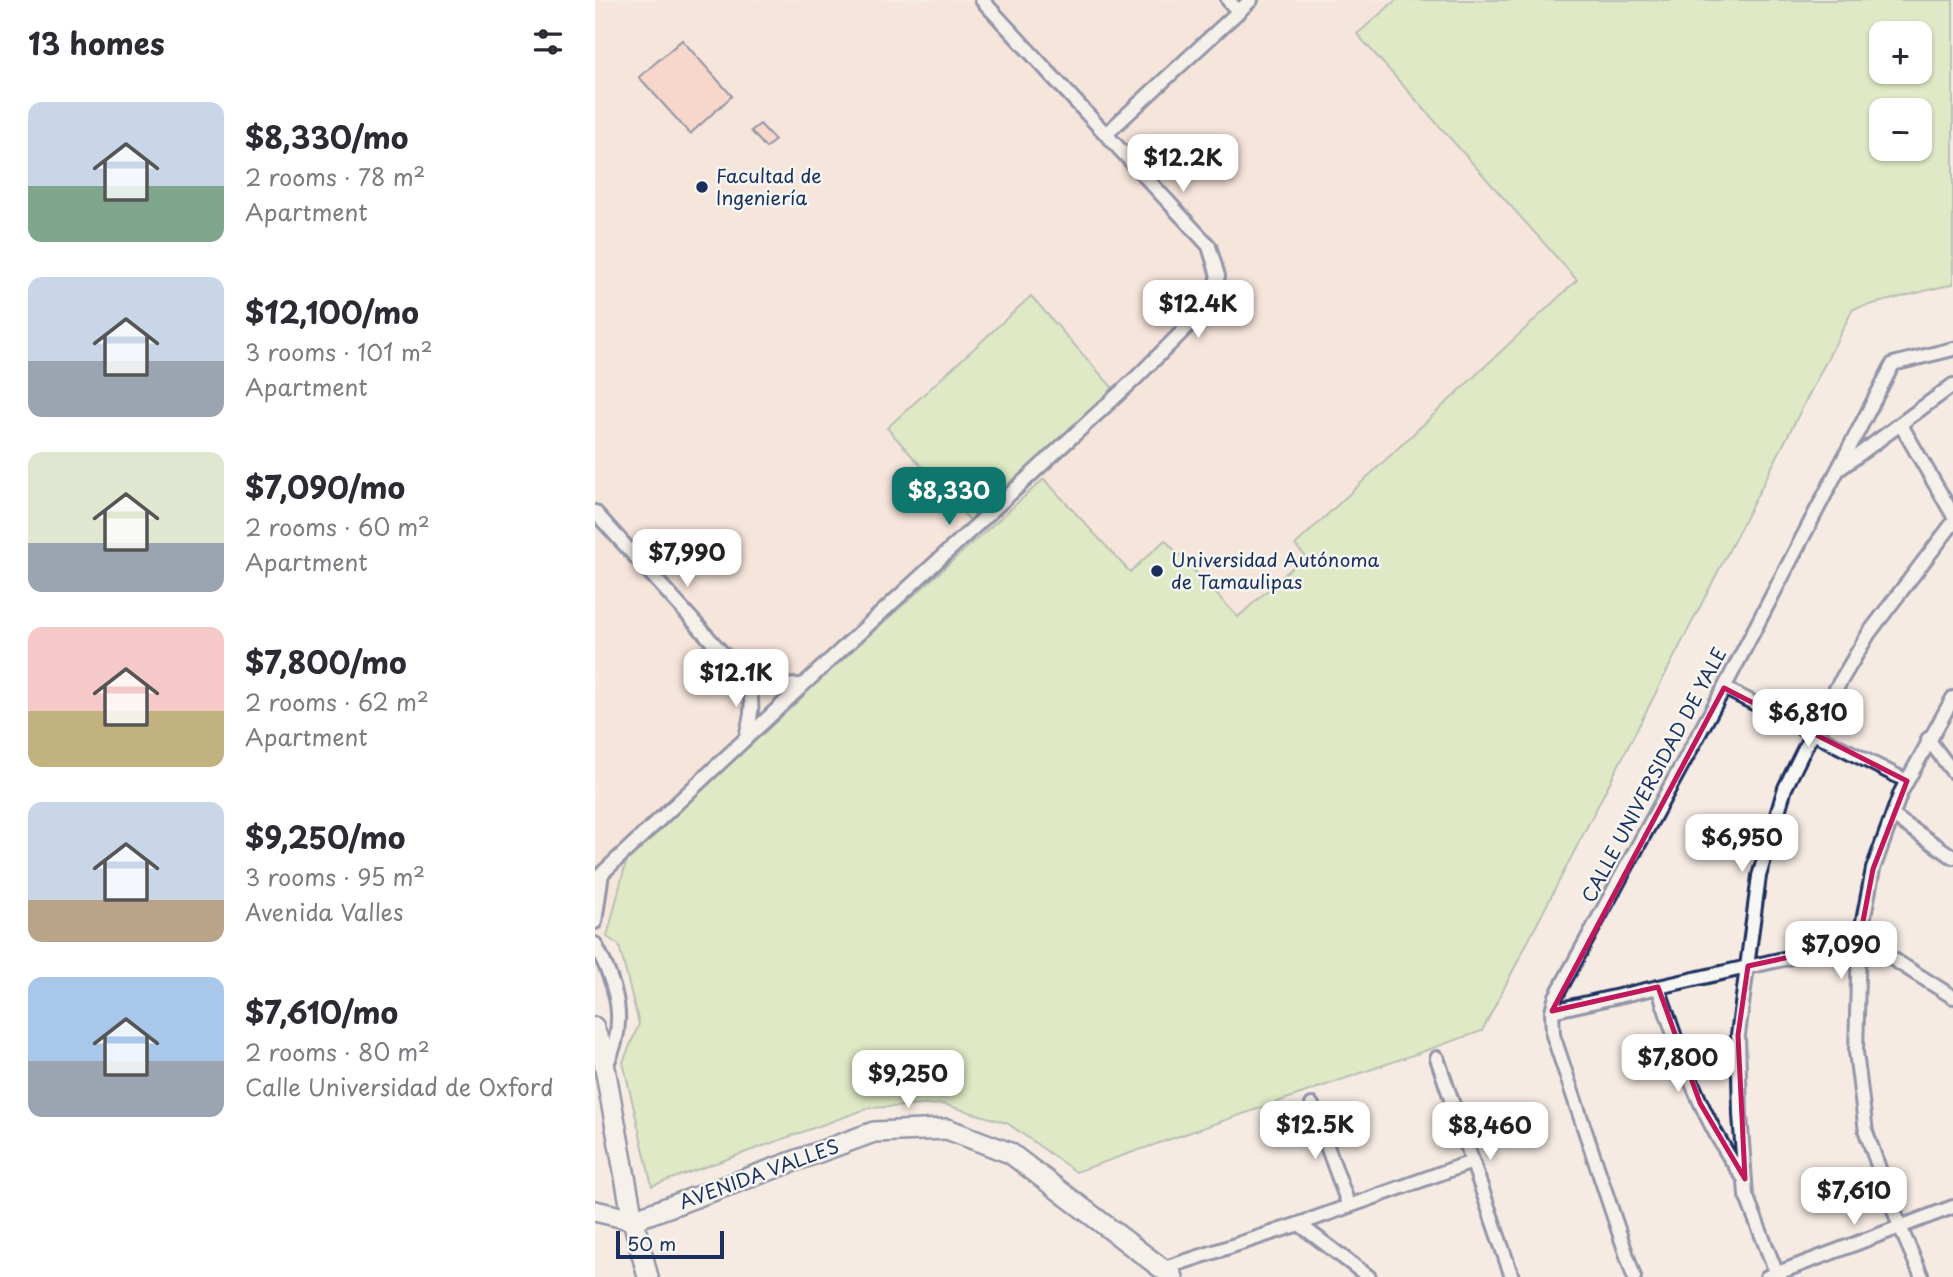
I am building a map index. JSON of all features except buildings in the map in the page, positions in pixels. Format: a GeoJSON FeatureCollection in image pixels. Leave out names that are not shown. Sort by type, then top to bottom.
{"type":"FeatureCollection","features":[{"type":"Feature","properties":{"kind":"main road"},"geometry":{"type":"LineString","coordinates":[[597,1037],[633,1220],[649,1277]]}},
{"type":"Feature","properties":{"kind":"main road","name":"AVENIDA VALLES"},"geometry":{"type":"LineString","coordinates":[[633,1220],[874,1132],[947,1129],[1010,1153],[1167,1273]]}},
{"type":"Feature","properties":{"kind":"main road"},"geometry":{"type":"LineString","coordinates":[[595,1211],[633,1220]]}},
{"type":"Feature","properties":{"kind":"street"},"geometry":{"type":"LineString","coordinates":[[595,913],[599,876],[1137,377],[1209,305],[1218,276],[1209,246],[982,0]]}},
{"type":"Feature","properties":{"kind":"street"},"geometry":{"type":"LineString","coordinates":[[1228,0],[1239,12]]}},
{"type":"Feature","properties":{"kind":"street"},"geometry":{"type":"LineString","coordinates":[[1106,134],[1251,0]]}},
{"type":"Feature","properties":{"kind":"street","name":"CALLE UNIVERSIDAD DE YALE"},"geometry":{"type":"LineString","coordinates":[[1634,1277],[1553,1035],[1552,1011],[1556,996],[1724,688],[1893,364],[1953,349]]}},
{"type":"Feature","properties":{"kind":"street"},"geometry":{"type":"LineString","coordinates":[[1838,470],[1953,385]]}},
{"type":"Feature","properties":{"kind":"street"},"geometry":{"type":"LineString","coordinates":[[1901,425],[1953,515]]}},
{"type":"Feature","properties":{"kind":"street"},"geometry":{"type":"LineString","coordinates":[[595,512],[744,677],[752,692],[752,714],[746,738]]}},
{"type":"Feature","properties":{"kind":"street"},"geometry":{"type":"LineString","coordinates":[[1953,523],[1869,633],[1812,733],[1785,788],[1759,876],[1738,1034],[1746,1195],[1774,1276],[1953,1207]]}},
{"type":"Feature","properties":{"kind":"street"},"geometry":{"type":"LineString","coordinates":[[744,677],[766,686],[803,685]]}},
{"type":"Feature","properties":{"kind":"street"},"geometry":{"type":"LineString","coordinates":[[1724,688],[1907,781]]}},
{"type":"Feature","properties":{"kind":"street"},"geometry":{"type":"LineString","coordinates":[[1922,1277],[1900,1227],[1866,1132],[1856,1052],[1859,942],[1873,869],[1892,816],[1928,739],[1953,698]]}},
{"type":"Feature","properties":{"kind":"street"},"geometry":{"type":"LineString","coordinates":[[1928,739],[1953,772]]}},
{"type":"Feature","properties":{"kind":"street"},"geometry":{"type":"LineString","coordinates":[[1892,816],[1953,857]]}},
{"type":"Feature","properties":{"kind":"street"},"geometry":{"type":"LineString","coordinates":[[1552,1011],[1859,942],[1869,944],[1953,997]]}},
{"type":"Feature","properties":{"kind":"street"},"geometry":{"type":"LineString","coordinates":[[595,944],[618,1007],[620,1025],[617,1045],[604,1067]]}},
{"type":"Feature","properties":{"kind":"street"},"geometry":{"type":"LineString","coordinates":[[1658,987],[1700,1103],[1725,1151],[1745,1179]]}},
{"type":"Feature","properties":{"kind":"street"},"geometry":{"type":"LineString","coordinates":[[1437,1058],[1512,1277]]}},
{"type":"Feature","properties":{"kind":"street"},"geometry":{"type":"LineString","coordinates":[[1312,1105],[1349,1206]]}},
{"type":"Feature","properties":{"kind":"street"},"geometry":{"type":"LineString","coordinates":[[1167,1273],[1472,1162]]}},
{"type":"Feature","properties":{"kind":"street"},"geometry":{"type":"LineString","coordinates":[[1299,1224],[1369,1277]]}},
{"type":"Feature","properties":{"kind":"highlighted area"},"geometry":{"type":"Polygon","coordinates":[[[1724,688],[1907,781],[1873,869],[1859,942],[1748,966],[1738,1035],[1745,1179],[1700,1103],[1658,987],[1552,1011],[1724,688]]]}},
{"type":"Feature","properties":{"kind":"shaded area","name":"Universidad Autónoma de Tamaulipas"},"geometry":{"type":"Polygon","coordinates":[[[595,0],[1953,0],[1953,284],[1853,309],[1482,1031],[1076,1172],[1007,1123],[943,1104],[869,1108],[652,1186],[623,1062],[639,1024],[619,945],[607,937],[595,937],[595,0]]]}},
{"type":"Feature","properties":{"kind":"green space"},"geometry":{"type":"Polygon","coordinates":[[[1396,0],[1953,0],[1953,284],[1853,309],[1482,1031],[1076,1172],[1007,1123],[943,1104],[869,1108],[652,1186],[623,1062],[639,1024],[619,945],[607,937],[626,862],[818,681],[1044,479],[1130,572],[1165,540],[1238,617],[1305,556],[1295,545],[1577,280],[1357,34],[1396,0]]]}},
{"type":"Feature","properties":{"kind":"green space"},"geometry":{"type":"Polygon","coordinates":[[[1031,296],[1118,394],[975,526],[887,428],[1031,296]]]}},
{"type":"Feature","properties":{"kind":"place","name":"Facultad de Ingeniería"},"geometry":{"type":"Point","coordinates":[702,187]}},
{"type":"Feature","properties":{"kind":"place","name":"Universidad Autónoma de Tamaulipas"},"geometry":{"type":"Point","coordinates":[1157,571]}}]}
